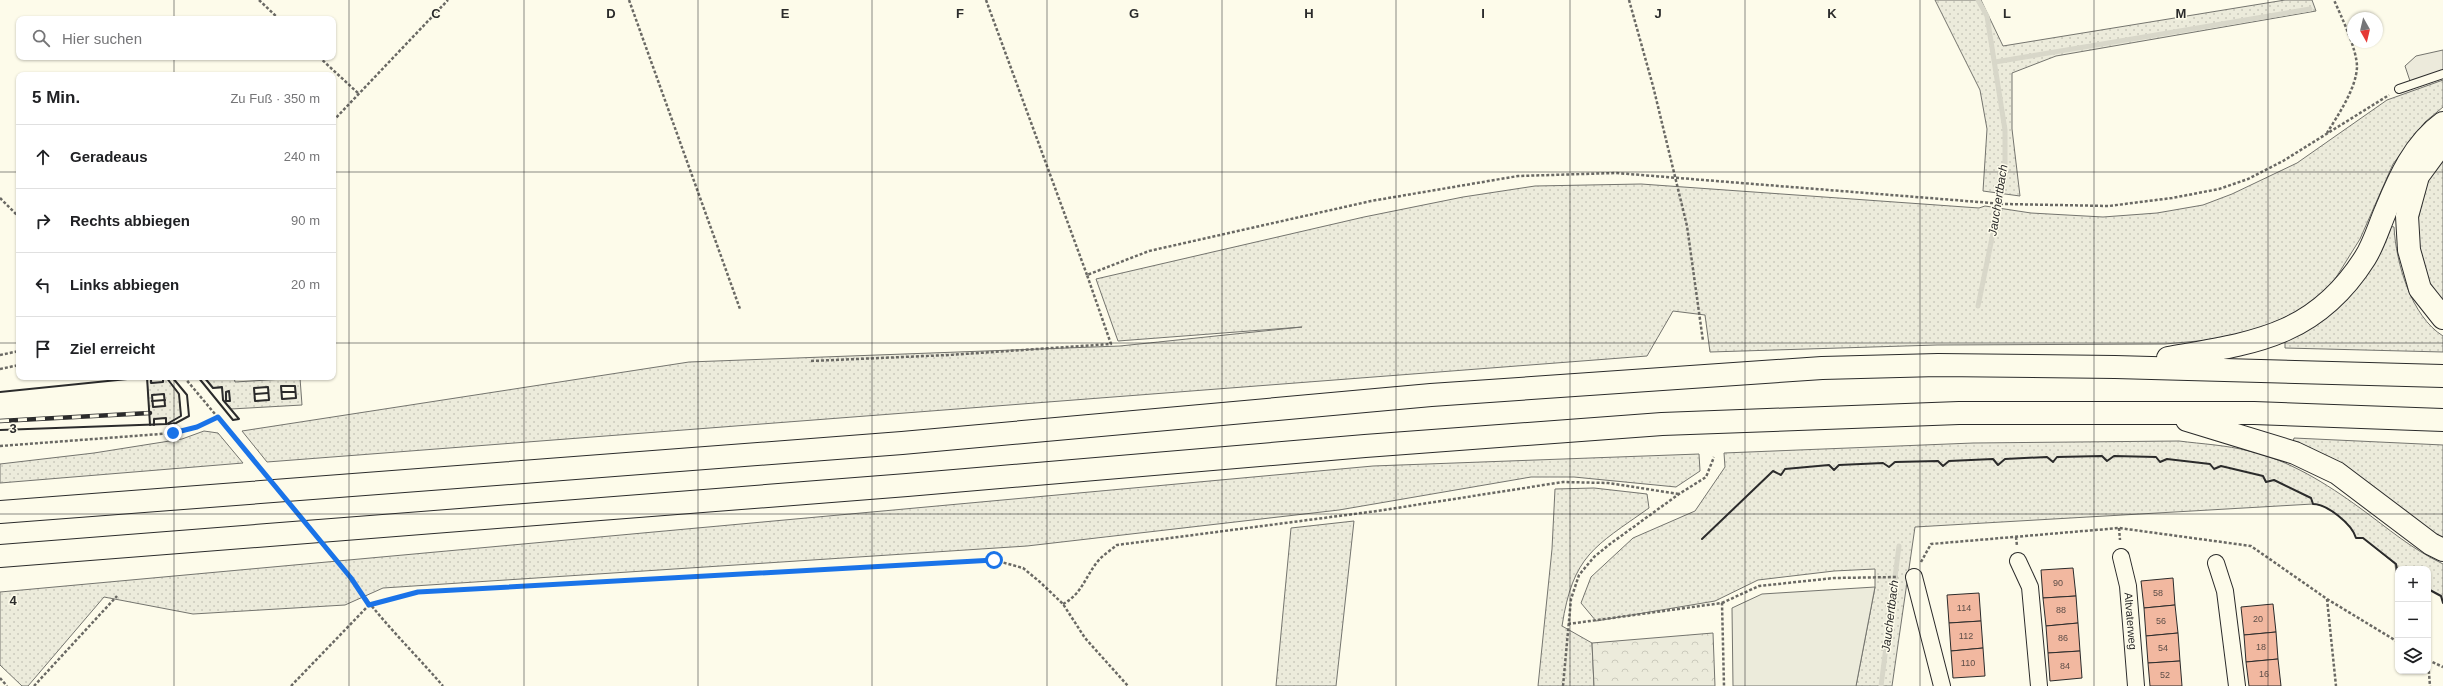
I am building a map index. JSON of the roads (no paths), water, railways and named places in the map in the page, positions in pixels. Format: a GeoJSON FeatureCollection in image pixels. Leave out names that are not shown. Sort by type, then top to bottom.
{"type":"FeatureCollection","features":[{"type":"Feature","properties":{"kind":"highway"},"geometry":{"type":"LineString","coordinates":[[2115,367],[2262,340],[2288,331],[2311,316],[2340,293],[2366,257],[2406,165],[2432,130],[2443,123]]}},
{"type":"Feature","properties":{"kind":"highway"},"geometry":{"type":"LineString","coordinates":[[2443,142],[2418,176],[2407,216],[2409,250],[2420,289],[2443,318]]}},
{"type":"Feature","properties":{"kind":"highway"},"geometry":{"type":"LineString","coordinates":[[0,512],[902,443],[1431,395],[1822,368],[1938,365],[2115,367],[2443,376]]}},
{"type":"Feature","properties":{"kind":"highway"},"geometry":{"type":"LineString","coordinates":[[2161,412],[2288,450],[2330,470],[2431,544],[2443,550]]}},
{"type":"Feature","properties":{"kind":"highway"},"geometry":{"type":"LineString","coordinates":[[0,556],[430,523],[1357,446],[1654,424],[1959,413],[2254,413],[2443,420]]}},
{"type":"Feature","properties":{"kind":"street","name":"Altvaterweg"},"geometry":{"type":"LineString","coordinates":[[2121,557],[2128,586],[2136,686]]}},
{"type":"Feature","properties":{"kind":"street"},"geometry":{"type":"LineString","coordinates":[[2018,561],[2030,587],[2039,686]]}},
{"type":"Feature","properties":{"kind":"street"},"geometry":{"type":"LineString","coordinates":[[2216,563],[2225,591],[2236,686]]}},
{"type":"Feature","properties":{"kind":"street"},"geometry":{"type":"LineString","coordinates":[[1914,577],[1942,686]]}},
{"type":"Feature","properties":{"kind":"lane"},"geometry":{"type":"LineString","coordinates":[[2399,89],[2443,74]]}},
{"type":"Feature","properties":{"kind":"waterway","name":"Jauchertbach"},"geometry":{"type":"LineString","coordinates":[[1978,0],[1987,16],[2005,130],[2005,175],[1978,306]]}},
{"type":"Feature","properties":{"kind":"waterway"},"geometry":{"type":"LineString","coordinates":[[1995,62],[2310,9]]}},
{"type":"Feature","properties":{"kind":"waterway","name":"Jauchertbach"},"geometry":{"type":"LineString","coordinates":[[1881,686],[1899,546]]}},
{"type":"Feature","properties":{"kind":"railway"},"geometry":{"type":"LineString","coordinates":[[0,421],[150,413]]}}]}
